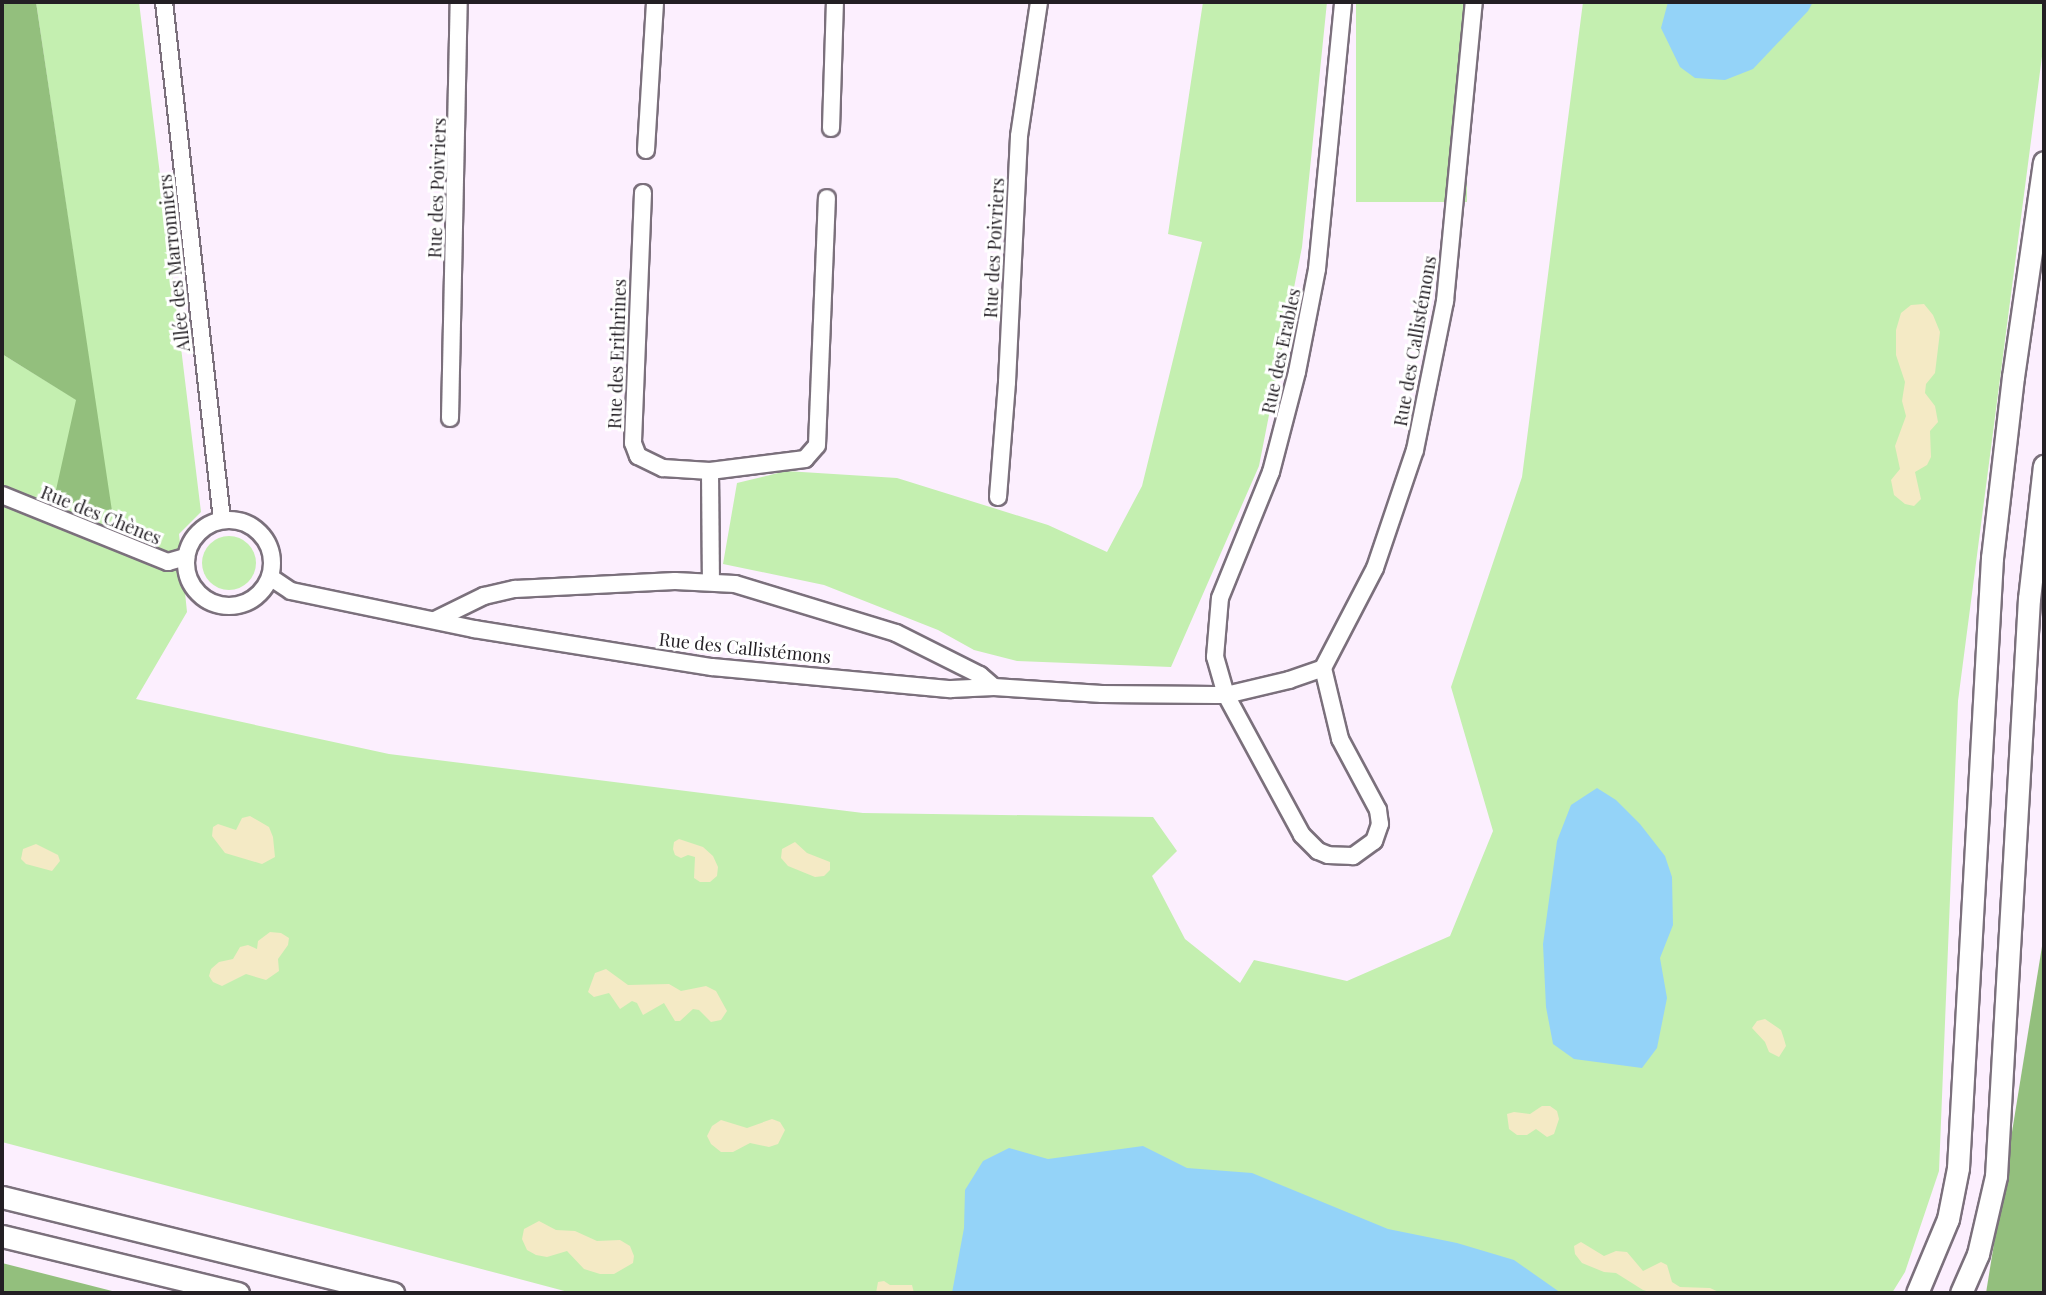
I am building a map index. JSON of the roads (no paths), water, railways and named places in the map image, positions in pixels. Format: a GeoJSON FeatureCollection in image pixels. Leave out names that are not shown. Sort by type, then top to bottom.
{"type":"FeatureCollection","features":[{"type":"Feature","properties":{"kind":"street","name":"Allée des Marronniers"},"geometry":{"type":"LineString","coordinates":[[164,2],[222,520]]}},
{"type":"Feature","properties":{"kind":"street","name":"Rue des Poivriers"},"geometry":{"type":"LineString","coordinates":[[450,418],[459,2]]}},
{"type":"Feature","properties":{"kind":"street"},"geometry":{"type":"LineString","coordinates":[[646,150],[655,2]]}},
{"type":"Feature","properties":{"kind":"street"},"geometry":{"type":"LineString","coordinates":[[831,128],[835,2]]}},
{"type":"Feature","properties":{"kind":"street","name":"Rue des Poivriers"},"geometry":{"type":"LineString","coordinates":[[998,496],[1007,382],[1019,136],[1039,2]]}},
{"type":"Feature","properties":{"kind":"street","name":"Rue des Erables"},"geometry":{"type":"LineString","coordinates":[[1226,695],[1214,657],[1220,598],[1253,522],[1287,419],[1317,269],[1343,2]]}},
{"type":"Feature","properties":{"kind":"street","name":"Rue des Callistémons"},"geometry":{"type":"LineString","coordinates":[[270,576],[291,591],[474,629],[712,667],[951,689],[994,687],[1102,694],[1226,695],[1289,680],[1323,668],[1375,568],[1415,450],[1445,301],[1474,2]]}},
{"type":"Feature","properties":{"kind":"street"},"geometry":{"type":"LineString","coordinates":[[1917,1293],[1948,1219],[1958,1168],[1992,558],[2012,377],[2044,162]]}},
{"type":"Feature","properties":{"kind":"street","name":"Rue des Erithrines"},"geometry":{"type":"LineString","coordinates":[[643,193],[633,443],[638,456],[651,464],[663,468],[710,471],[805,459],[817,445],[827,198]]}},
{"type":"Feature","properties":{"kind":"street"},"geometry":{"type":"LineString","coordinates":[[1961,1293],[1981,1244],[1996,1176],[2029,598],[2044,466]]}},
{"type":"Feature","properties":{"kind":"street"},"geometry":{"type":"LineString","coordinates":[[710,471],[711,582]]}},
{"type":"Feature","properties":{"kind":"street","name":"Rue des Chènes"},"geometry":{"type":"LineString","coordinates":[[2,495],[168,562],[186,557]]}},
{"type":"Feature","properties":{"kind":"street"},"geometry":{"type":"LineString","coordinates":[[222,520],[242,522],[264,538],[272,556],[270,576],[260,594],[248,603],[219,606],[195,590],[188,577],[186,557],[198,533],[222,520]]}},
{"type":"Feature","properties":{"kind":"street"},"geometry":{"type":"LineString","coordinates":[[435,620],[484,596],[515,589],[675,581],[711,582],[758,589],[896,633],[956,662],[994,687]]}},
{"type":"Feature","properties":{"kind":"street"},"geometry":{"type":"LineString","coordinates":[[1226,695],[1303,835],[1318,851],[1328,855],[1353,856],[1374,841],[1380,824],[1378,810],[1340,739],[1323,668]]}},
{"type":"Feature","properties":{"kind":"street"},"geometry":{"type":"LineString","coordinates":[[2,1197],[393,1293]]}},
{"type":"Feature","properties":{"kind":"street"},"geometry":{"type":"LineString","coordinates":[[2,1236],[238,1293]]}},
{"type":"Feature","properties":{"kind":"water"},"geometry":{"type":"Polygon","coordinates":[[[1668,2],[1813,2],[1808,11],[1753,69],[1725,80],[1695,78],[1680,67],[1661,28],[1668,2]]]}},
{"type":"Feature","properties":{"kind":"water"},"geometry":{"type":"Polygon","coordinates":[[[1597,788],[1616,800],[1640,824],[1665,856],[1672,877],[1673,925],[1660,958],[1667,998],[1657,1048],[1642,1068],[1574,1059],[1553,1044],[1546,1007],[1543,944],[1557,841],[1571,805],[1597,788]]]}},
{"type":"Feature","properties":{"kind":"water"},"geometry":{"type":"Polygon","coordinates":[[[1143,1146],[1187,1168],[1252,1173],[1388,1229],[1457,1243],[1514,1260],[1561,1293],[952,1293],[964,1228],[965,1190],[983,1161],[1009,1148],[1048,1159],[1143,1146]]]}}]}
